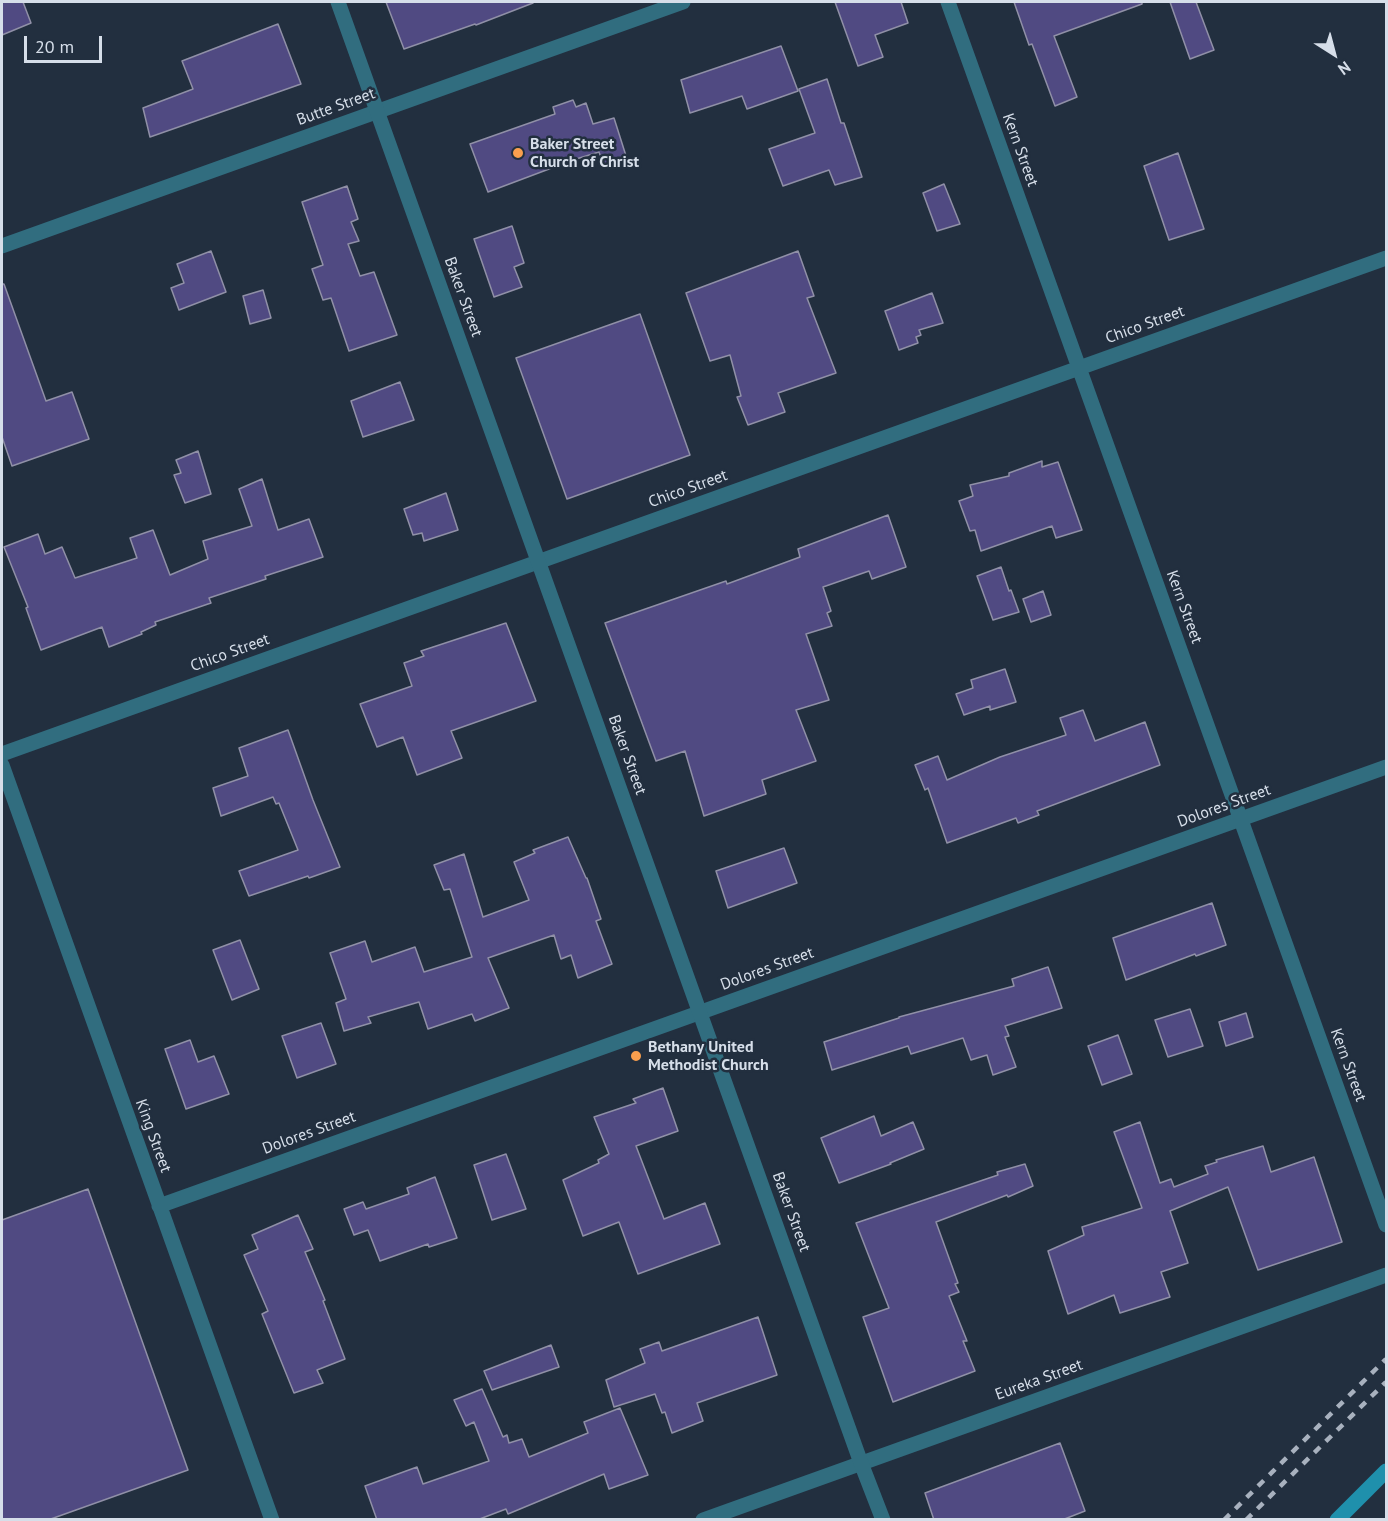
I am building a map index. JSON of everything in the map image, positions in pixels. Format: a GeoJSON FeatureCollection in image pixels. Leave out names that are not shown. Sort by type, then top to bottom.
{"type":"FeatureCollection","features":[{"type":"Feature","properties":{"kind":"main road"},"geometry":{"type":"LineString","coordinates":[[1337,1520],[1386,1471]]}},
{"type":"Feature","properties":{"kind":"street","name":"Baker Street"},"geometry":{"type":"LineString","coordinates":[[338,2],[883,1520]]}},
{"type":"Feature","properties":{"kind":"street","name":"Butte Street"},"geometry":{"type":"LineString","coordinates":[[2,246],[683,2]]}},
{"type":"Feature","properties":{"kind":"street","name":"Kern Street"},"geometry":{"type":"LineString","coordinates":[[948,2],[1386,1225]]}},
{"type":"Feature","properties":{"kind":"street","name":"Chico Street"},"geometry":{"type":"LineString","coordinates":[[2,754],[1386,258]]}},
{"type":"Feature","properties":{"kind":"street","name":"King Street"},"geometry":{"type":"LineString","coordinates":[[2,765],[272,1520]]}},
{"type":"Feature","properties":{"kind":"street","name":"Dolores Street"},"geometry":{"type":"LineString","coordinates":[[159,1206],[1386,767]]}},
{"type":"Feature","properties":{"kind":"street","name":"Eureka Street"},"geometry":{"type":"LineString","coordinates":[[703,1520],[1386,1275]]}},
{"type":"Feature","properties":{"kind":"building"},"geometry":{"type":"Polygon","coordinates":[[[2,2],[23,2],[31,23],[2,35],[2,2]]]}},
{"type":"Feature","properties":{"kind":"building"},"geometry":{"type":"Polygon","coordinates":[[[386,2],[533,2],[533,3],[404,49],[386,2]]]}},
{"type":"Feature","properties":{"kind":"building"},"geometry":{"type":"Polygon","coordinates":[[[835,2],[901,2],[908,23],[875,35],[883,57],[858,66],[835,2]]]}},
{"type":"Feature","properties":{"kind":"building"},"geometry":{"type":"Polygon","coordinates":[[[1014,2],[1142,2],[1142,4],[1054,36],[1077,97],[1055,106],[1032,44],[1029,45],[1014,2]]]}},
{"type":"Feature","properties":{"kind":"building"},"geometry":{"type":"Polygon","coordinates":[[[1170,2],[1196,2],[1214,50],[1190,59],[1170,2]]]}},
{"type":"Feature","properties":{"kind":"building"},"geometry":{"type":"Polygon","coordinates":[[[278,24],[301,84],[150,137],[143,108],[193,89],[182,61],[278,24]]]}},
{"type":"Feature","properties":{"kind":"building"},"geometry":{"type":"Polygon","coordinates":[[[781,46],[798,91],[747,109],[742,96],[690,113],[681,80],[781,46]]]}},
{"type":"Feature","properties":{"kind":"building"},"geometry":{"type":"Polygon","coordinates":[[[827,79],[862,177],[835,185],[829,170],[783,186],[769,149],[815,133],[799,89],[827,79]]]}},
{"type":"Feature","properties":{"kind":"building"},"geometry":{"type":"Polygon","coordinates":[[[573,100],[576,107],[586,103],[593,124],[614,118],[627,159],[604,166],[599,152],[488,192],[470,144],[555,114],[553,107],[573,100]]]}},
{"type":"Feature","properties":{"kind":"building"},"geometry":{"type":"Polygon","coordinates":[[[1178,153],[1204,229],[1169,240],[1144,166],[1178,153]]]}},
{"type":"Feature","properties":{"kind":"building"},"geometry":{"type":"Polygon","coordinates":[[[944,184],[960,224],[937,231],[923,193],[944,184]]]}},
{"type":"Feature","properties":{"kind":"building"},"geometry":{"type":"Polygon","coordinates":[[[347,186],[358,219],[351,222],[359,241],[348,244],[360,276],[374,272],[397,335],[349,351],[331,298],[323,300],[312,269],[323,265],[302,202],[347,186]]]}},
{"type":"Feature","properties":{"kind":"building"},"geometry":{"type":"Polygon","coordinates":[[[512,226],[524,263],[514,267],[522,287],[494,297],[474,239],[512,226]]]}},
{"type":"Feature","properties":{"kind":"building"},"geometry":{"type":"Polygon","coordinates":[[[211,251],[226,292],[179,310],[171,288],[184,283],[177,264],[211,251]]]}},
{"type":"Feature","properties":{"kind":"building"},"geometry":{"type":"Polygon","coordinates":[[[798,251],[814,296],[807,298],[836,373],[778,393],[785,412],[748,425],[737,397],[741,396],[730,355],[710,361],[686,293],[798,251]]]}},
{"type":"Feature","properties":{"kind":"building"},"geometry":{"type":"Polygon","coordinates":[[[2,284],[4,284],[46,401],[72,392],[89,439],[12,466],[2,437],[2,284]]]}},
{"type":"Feature","properties":{"kind":"building"},"geometry":{"type":"Polygon","coordinates":[[[263,290],[271,318],[250,324],[243,296],[263,290]]]}},
{"type":"Feature","properties":{"kind":"building"},"geometry":{"type":"Polygon","coordinates":[[[932,293],[943,323],[919,330],[921,335],[916,337],[918,343],[899,350],[885,311],[932,293]]]}},
{"type":"Feature","properties":{"kind":"building"},"geometry":{"type":"Polygon","coordinates":[[[640,314],[690,455],[567,499],[516,358],[640,314]]]}},
{"type":"Feature","properties":{"kind":"building"},"geometry":{"type":"Polygon","coordinates":[[[400,382],[414,420],[363,437],[351,401],[400,382]]]}},
{"type":"Feature","properties":{"kind":"building"},"geometry":{"type":"Polygon","coordinates":[[[198,451],[211,494],[185,503],[174,475],[181,473],[176,460],[198,451]]]}},
{"type":"Feature","properties":{"kind":"building"},"geometry":{"type":"Polygon","coordinates":[[[1042,461],[1042,467],[1058,462],[1082,530],[1056,538],[1052,526],[981,551],[975,530],[970,531],[959,501],[973,496],[970,485],[1009,476],[1009,473],[1042,461]]]}},
{"type":"Feature","properties":{"kind":"building"},"geometry":{"type":"Polygon","coordinates":[[[262,479],[278,530],[309,519],[323,557],[209,598],[211,603],[155,622],[156,625],[141,632],[142,634],[109,647],[102,627],[41,650],[26,608],[28,607],[4,547],[38,534],[45,554],[62,547],[75,578],[137,558],[130,538],[153,530],[170,575],[208,559],[203,541],[252,526],[239,489],[262,479]]]}},
{"type":"Feature","properties":{"kind":"building"},"geometry":{"type":"Polygon","coordinates":[[[446,493],[458,530],[424,541],[422,533],[413,535],[404,509],[446,493]]]}},
{"type":"Feature","properties":{"kind":"building"},"geometry":{"type":"Polygon","coordinates":[[[888,515],[906,567],[872,579],[869,571],[823,587],[831,611],[827,613],[832,626],[806,634],[829,700],[796,710],[816,761],[762,780],[766,794],[704,816],[685,751],[656,761],[605,623],[726,581],[727,584],[800,557],[798,549],[888,515]]]}},
{"type":"Feature","properties":{"kind":"building"},"geometry":{"type":"Polygon","coordinates":[[[1001,567],[1019,612],[993,620],[977,576],[1001,567]]]}},
{"type":"Feature","properties":{"kind":"building"},"geometry":{"type":"Polygon","coordinates":[[[1043,591],[1051,615],[1031,622],[1023,599],[1043,591]]]}},
{"type":"Feature","properties":{"kind":"building"},"geometry":{"type":"Polygon","coordinates":[[[506,623],[536,701],[451,731],[462,758],[417,775],[403,737],[377,747],[360,704],[412,686],[404,663],[424,656],[421,651],[506,623]]]}},
{"type":"Feature","properties":{"kind":"building"},"geometry":{"type":"Polygon","coordinates":[[[1005,669],[1016,702],[990,710],[990,706],[964,715],[956,694],[973,688],[971,680],[1005,669]]]}},
{"type":"Feature","properties":{"kind":"building"},"geometry":{"type":"Polygon","coordinates":[[[1083,710],[1095,741],[1145,722],[1160,765],[1037,811],[1039,815],[1018,823],[1016,818],[947,843],[928,788],[925,790],[915,765],[938,756],[947,780],[1000,757],[1066,735],[1060,718],[1083,710]]]}},
{"type":"Feature","properties":{"kind":"building"},"geometry":{"type":"Polygon","coordinates":[[[288,730],[340,867],[249,896],[239,871],[298,850],[279,803],[276,804],[273,797],[221,816],[213,788],[248,776],[239,748],[288,730]]]}},
{"type":"Feature","properties":{"kind":"building"},"geometry":{"type":"Polygon","coordinates":[[[568,837],[587,878],[601,919],[596,921],[612,964],[578,978],[571,955],[561,959],[554,935],[488,958],[509,1008],[475,1021],[472,1014],[428,1029],[419,1002],[368,1017],[371,1023],[344,1031],[336,1003],[346,999],[330,953],[365,941],[372,962],[415,947],[424,972],[472,957],[450,889],[444,890],[434,865],[464,854],[483,917],[529,900],[514,862],[535,853],[533,850],[568,837]]]}},
{"type":"Feature","properties":{"kind":"building"},"geometry":{"type":"Polygon","coordinates":[[[784,848],[797,883],[728,908],[716,871],[784,848]]]}},
{"type":"Feature","properties":{"kind":"building"},"geometry":{"type":"Polygon","coordinates":[[[1212,903],[1226,945],[1126,980],[1113,938],[1212,903]]]}},
{"type":"Feature","properties":{"kind":"building"},"geometry":{"type":"Polygon","coordinates":[[[240,940],[259,989],[232,1000],[213,950],[240,940]]]}},
{"type":"Feature","properties":{"kind":"building"},"geometry":{"type":"Polygon","coordinates":[[[1048,967],[1062,1008],[1005,1026],[1009,1036],[1005,1037],[1016,1067],[993,1075],[987,1055],[971,1060],[963,1038],[911,1054],[908,1046],[832,1070],[824,1042],[899,1017],[1014,986],[1012,979],[1048,967]]]}},
{"type":"Feature","properties":{"kind":"building"},"geometry":{"type":"Polygon","coordinates":[[[1190,1009],[1203,1046],[1168,1057],[1155,1020],[1190,1009]]]}},
{"type":"Feature","properties":{"kind":"building"},"geometry":{"type":"Polygon","coordinates":[[[1246,1013],[1253,1037],[1226,1046],[1219,1022],[1246,1013]]]}},
{"type":"Feature","properties":{"kind":"building"},"geometry":{"type":"Polygon","coordinates":[[[321,1023],[336,1064],[297,1078],[282,1036],[321,1023]]]}},
{"type":"Feature","properties":{"kind":"building"},"geometry":{"type":"Polygon","coordinates":[[[1118,1035],[1132,1074],[1102,1085],[1088,1046],[1118,1035]]]}},
{"type":"Feature","properties":{"kind":"building"},"geometry":{"type":"Polygon","coordinates":[[[190,1040],[198,1062],[214,1056],[229,1094],[186,1109],[165,1049],[190,1040]]]}},
{"type":"Feature","properties":{"kind":"building"},"geometry":{"type":"Polygon","coordinates":[[[663,1088],[678,1131],[636,1146],[664,1219],[705,1203],[720,1244],[638,1274],[619,1222],[583,1236],[563,1180],[599,1163],[598,1160],[609,1154],[594,1117],[636,1103],[633,1099],[663,1088]]]}},
{"type":"Feature","properties":{"kind":"building"},"geometry":{"type":"Polygon","coordinates":[[[874,1116],[881,1136],[913,1122],[924,1149],[839,1183],[821,1138],[874,1116]]]}},
{"type":"Feature","properties":{"kind":"building"},"geometry":{"type":"Polygon","coordinates":[[[1140,1122],[1160,1183],[1171,1179],[1174,1187],[1208,1174],[1205,1166],[1217,1162],[1216,1160],[1263,1146],[1271,1172],[1314,1157],[1342,1242],[1258,1270],[1228,1187],[1170,1211],[1188,1263],[1161,1272],[1170,1297],[1120,1313],[1114,1295],[1068,1314],[1048,1251],[1084,1235],[1082,1227],[1142,1208],[1114,1132],[1140,1122]]]}},
{"type":"Feature","properties":{"kind":"building"},"geometry":{"type":"Polygon","coordinates":[[[506,1154],[526,1209],[492,1220],[474,1165],[506,1154]]]}},
{"type":"Feature","properties":{"kind":"building"},"geometry":{"type":"Polygon","coordinates":[[[1025,1164],[1033,1186],[936,1222],[958,1283],[955,1284],[959,1292],[949,1296],[967,1341],[963,1341],[975,1371],[893,1402],[863,1317],[889,1308],[856,1223],[1025,1164]]]}},
{"type":"Feature","properties":{"kind":"building"},"geometry":{"type":"Polygon","coordinates":[[[435,1177],[457,1238],[429,1247],[428,1244],[380,1261],[368,1230],[354,1235],[344,1209],[363,1202],[366,1209],[409,1194],[407,1188],[435,1177]]]}},
{"type":"Feature","properties":{"kind":"building"},"geometry":{"type":"Polygon","coordinates":[[[88,1189],[188,1470],[48,1520],[2,1520],[2,1220],[88,1189]]]}},
{"type":"Feature","properties":{"kind":"building"},"geometry":{"type":"Polygon","coordinates":[[[298,1215],[313,1249],[305,1252],[325,1300],[323,1301],[345,1359],[317,1370],[323,1383],[294,1393],[262,1314],[268,1311],[244,1255],[258,1249],[252,1235],[298,1215]]]}},
{"type":"Feature","properties":{"kind":"building"},"geometry":{"type":"Polygon","coordinates":[[[758,1317],[777,1375],[697,1403],[703,1421],[672,1433],[665,1412],[662,1413],[655,1394],[614,1407],[606,1380],[645,1363],[640,1349],[659,1342],[662,1351],[758,1317]]]}},
{"type":"Feature","properties":{"kind":"building"},"geometry":{"type":"Polygon","coordinates":[[[551,1345],[559,1367],[492,1390],[484,1371],[551,1345]]]}},
{"type":"Feature","properties":{"kind":"building"},"geometry":{"type":"Polygon","coordinates":[[[482,1389],[503,1437],[507,1435],[509,1443],[522,1439],[529,1457],[588,1433],[584,1422],[620,1408],[648,1475],[609,1489],[604,1474],[508,1514],[506,1509],[477,1520],[377,1520],[365,1486],[417,1467],[423,1484],[489,1461],[474,1422],[466,1426],[454,1400],[482,1389]]]}},
{"type":"Feature","properties":{"kind":"building"},"geometry":{"type":"Polygon","coordinates":[[[1060,1443],[1085,1511],[1062,1520],[934,1520],[925,1493],[1060,1443]]]}},
{"type":"Feature","properties":{"kind":"railway"},"geometry":{"type":"LineString","coordinates":[[1224,1520],[1386,1359]]}},
{"type":"Feature","properties":{"kind":"railway"},"geometry":{"type":"LineString","coordinates":[[1246,1520],[1386,1382]]}},
{"type":"Feature","properties":{"kind":"place","name":"Baker Street Church of Christ"},"geometry":{"type":"Point","coordinates":[518,153]}},
{"type":"Feature","properties":{"kind":"place","name":"Bethany United Methodist Church"},"geometry":{"type":"Point","coordinates":[636,1056]}}]}
